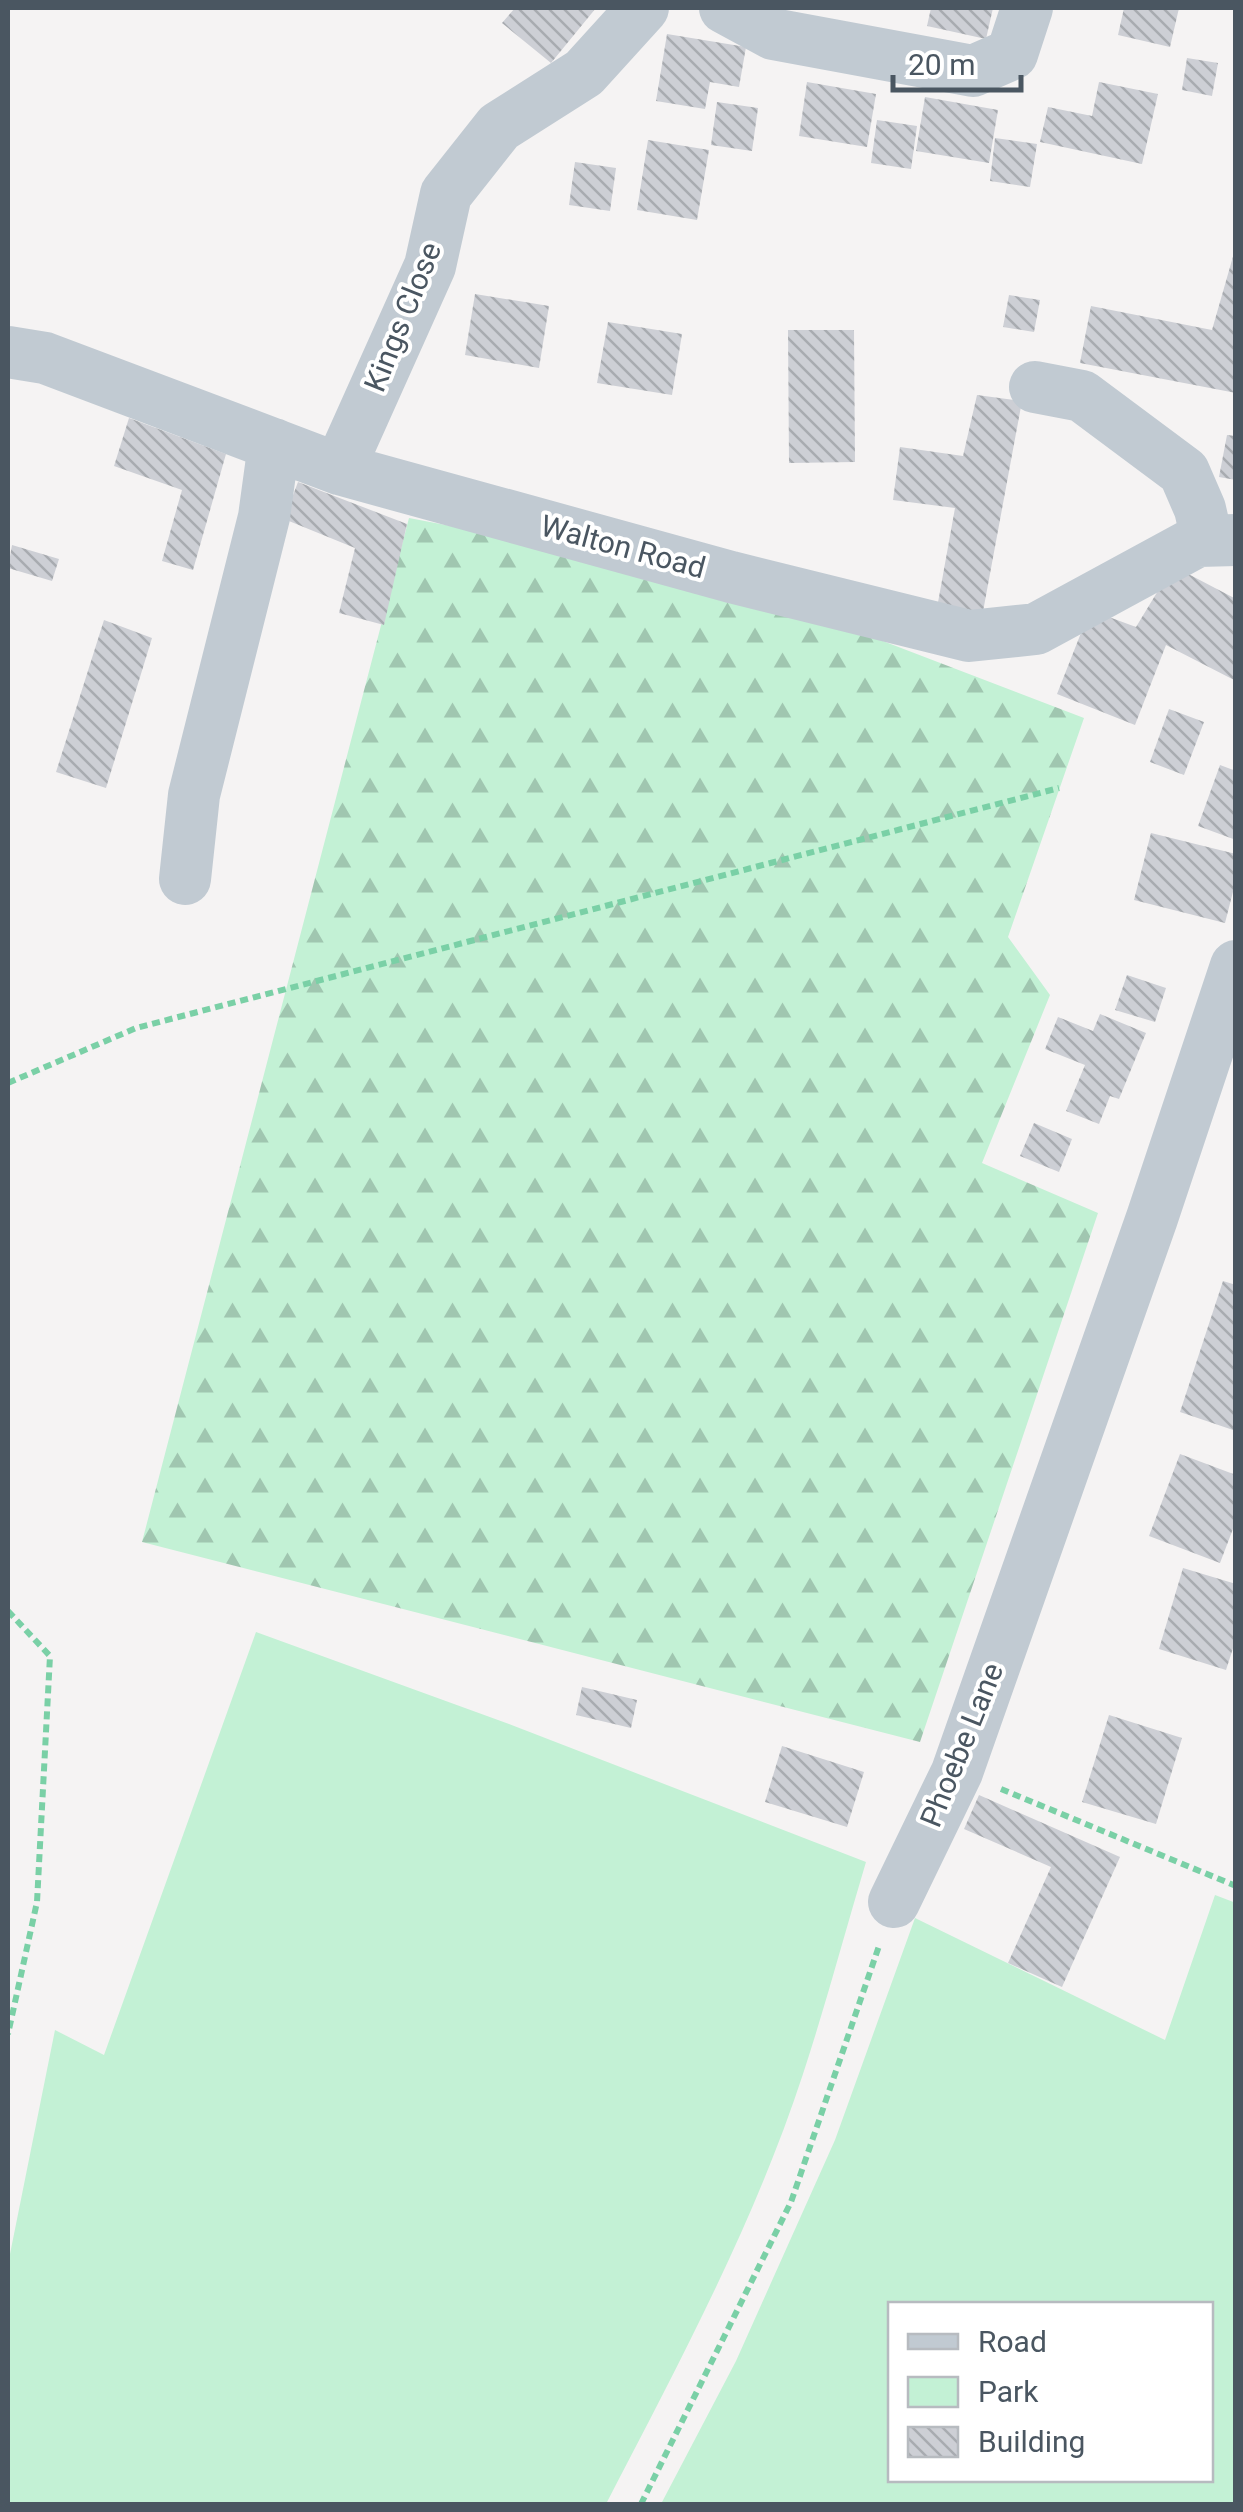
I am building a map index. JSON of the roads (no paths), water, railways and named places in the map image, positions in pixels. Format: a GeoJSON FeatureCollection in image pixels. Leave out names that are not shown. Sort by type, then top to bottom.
{"type":"FeatureCollection","features":[{"type":"Feature","properties":{"kind":"street","name":"Kings Close"},"geometry":{"type":"LineString","coordinates":[[339,469],[430,266],[446,194],[499,127],[584,73],[644,8]]}},
{"type":"Feature","properties":{"kind":"street"},"geometry":{"type":"LineString","coordinates":[[724,8],[773,34],[973,71],[1012,54],[1026,8]]}},
{"type":"Feature","properties":{"kind":"street","name":"Walton Road"},"geometry":{"type":"LineString","coordinates":[[8,352],[44,358],[339,469],[731,577],[969,636],[1036,629],[1198,541],[1221,540]]}},
{"type":"Feature","properties":{"kind":"street"},"geometry":{"type":"LineString","coordinates":[[1035,386],[1082,396],[1184,472],[1200,509],[1221,540]]}},
{"type":"Feature","properties":{"kind":"street"},"geometry":{"type":"LineString","coordinates":[[184,879],[194,795],[264,517],[274,444]]}},
{"type":"Feature","properties":{"kind":"street","name":"Phoebe Lane"},"geometry":{"type":"LineString","coordinates":[[894,1902],[957,1772],[1236,966]]}}]}
